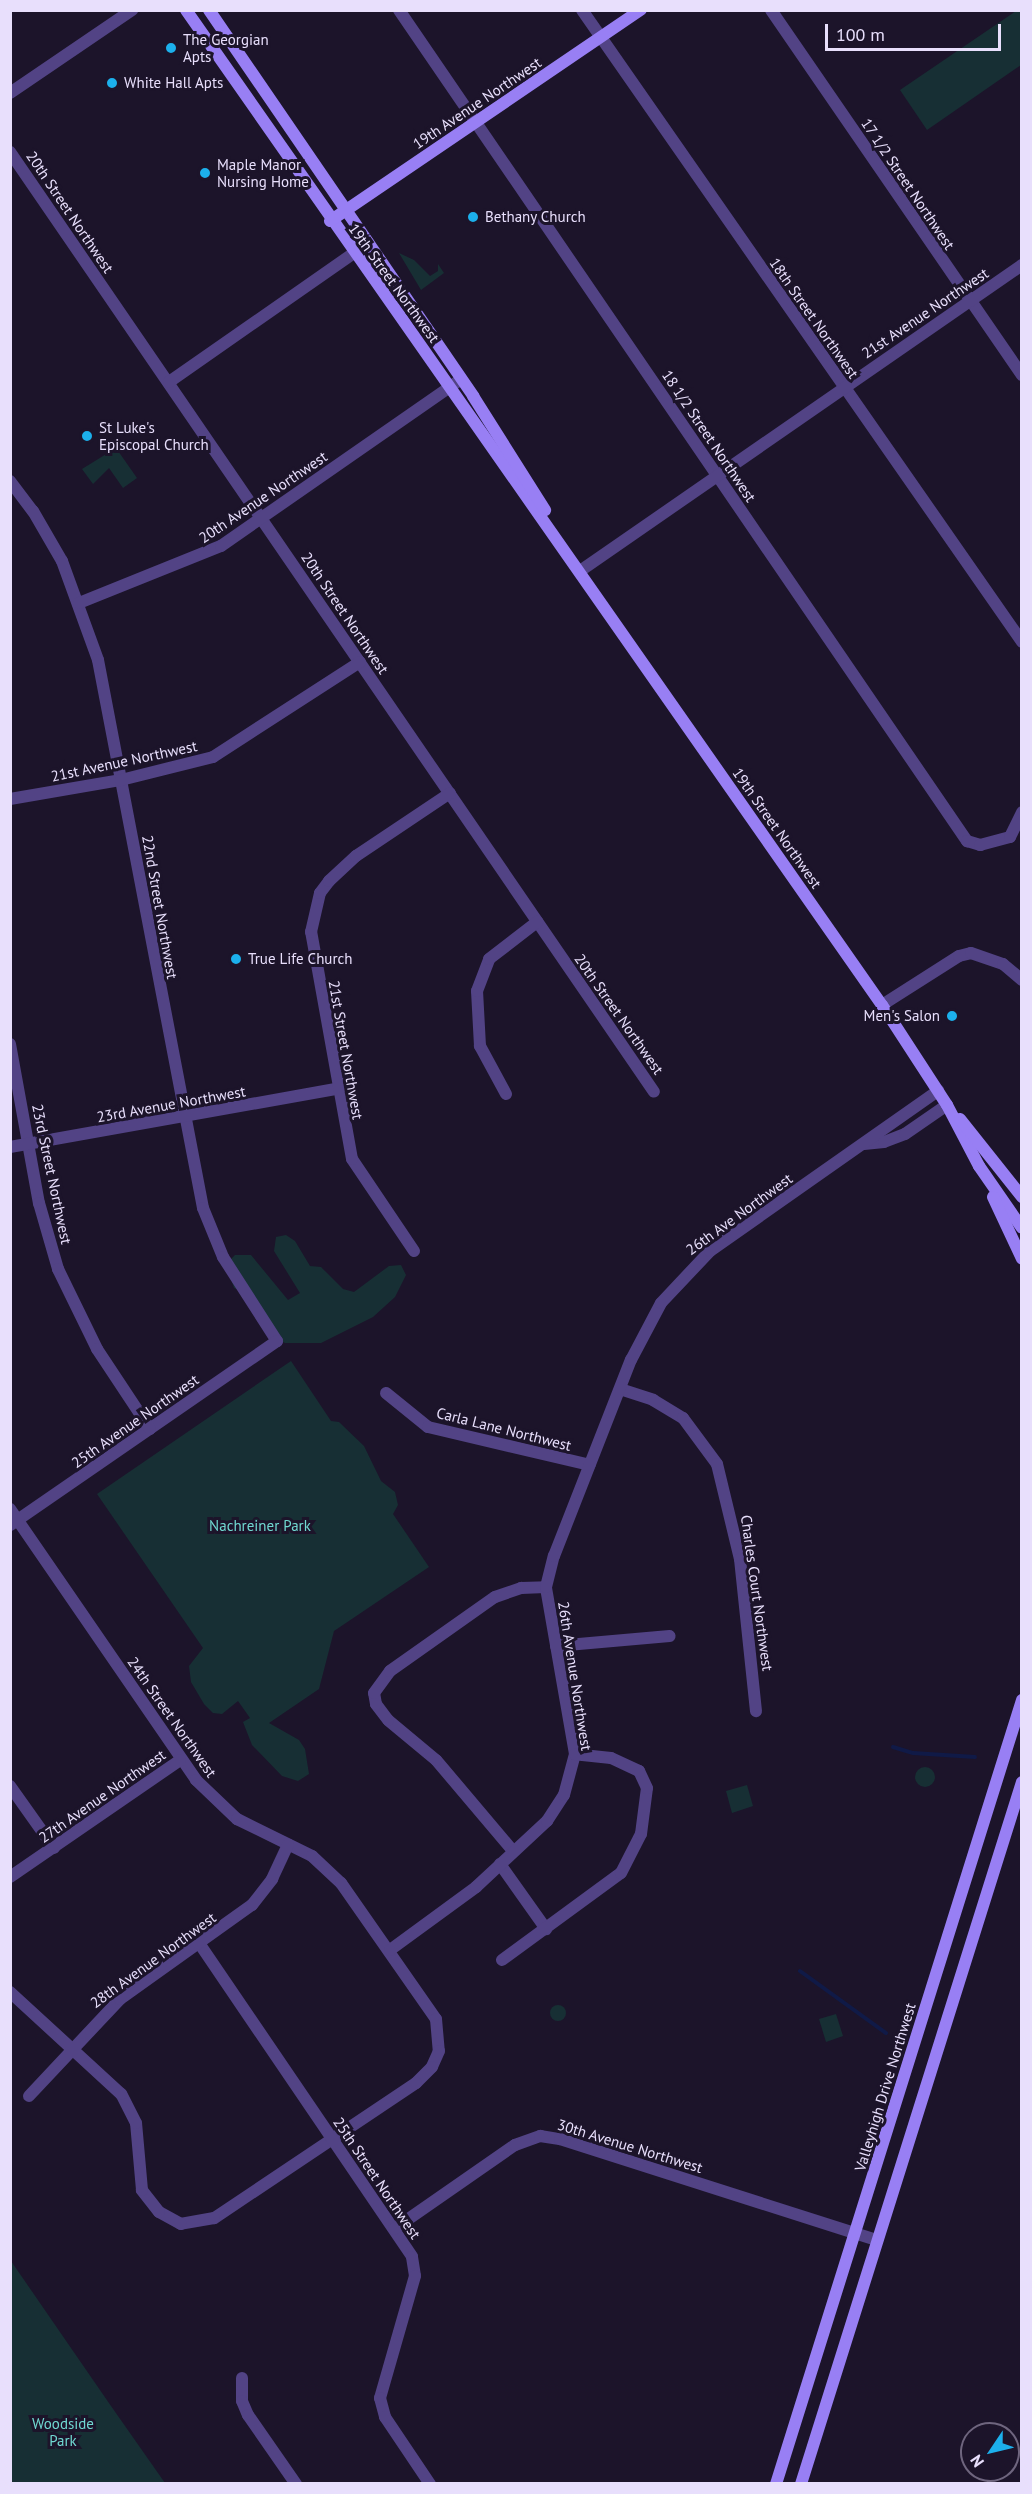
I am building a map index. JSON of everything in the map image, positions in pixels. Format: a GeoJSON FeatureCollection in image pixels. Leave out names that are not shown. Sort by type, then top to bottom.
{"type":"FeatureCollection","features":[{"type":"Feature","properties":{"kind":"main road","name":"19th Street Northwest"},"geometry":{"type":"LineString","coordinates":[[186,10],[353,253],[455,383]]}},
{"type":"Feature","properties":{"kind":"main road","name":"19th Street Northwest"},"geometry":{"type":"LineString","coordinates":[[209,10],[368,243],[455,383],[580,571],[882,1005],[947,1105],[979,1166],[1022,1228]]}},
{"type":"Feature","properties":{"kind":"main road","name":"19th Avenue Northwest"},"geometry":{"type":"LineString","coordinates":[[330,221],[641,10]]}},
{"type":"Feature","properties":{"kind":"main road","name":"19th Street Northwest"},"geometry":{"type":"LineString","coordinates":[[947,1105],[1021,1196]]}},
{"type":"Feature","properties":{"kind":"main road"},"geometry":{"type":"LineString","coordinates":[[979,1166],[1022,1259]]}},
{"type":"Feature","properties":{"kind":"main road","name":"Valleyhigh Drive Northwest"},"geometry":{"type":"LineString","coordinates":[[777,2484],[1022,1700]]}},
{"type":"Feature","properties":{"kind":"main road"},"geometry":{"type":"LineString","coordinates":[[801,2484],[1022,1782]]}},
{"type":"Feature","properties":{"kind":"street"},"geometry":{"type":"LineString","coordinates":[[10,93],[132,10]]}},
{"type":"Feature","properties":{"kind":"street","name":"18 1/2 Street Northwest"},"geometry":{"type":"LineString","coordinates":[[399,10],[967,841],[980,845],[1010,837],[1022,812]]}},
{"type":"Feature","properties":{"kind":"street","name":"18th Street Northwest"},"geometry":{"type":"LineString","coordinates":[[582,10],[1022,642]]}},
{"type":"Feature","properties":{"kind":"street","name":"17 1/2 Street Northwest"},"geometry":{"type":"LineString","coordinates":[[771,10],[1022,375]]}},
{"type":"Feature","properties":{"kind":"street","name":"20th Street Northwest"},"geometry":{"type":"LineString","coordinates":[[10,152],[263,518],[654,1092]]}},
{"type":"Feature","properties":{"kind":"street"},"geometry":{"type":"LineString","coordinates":[[169,382],[368,243]]}},
{"type":"Feature","properties":{"kind":"street","name":"21st Avenue Northwest"},"geometry":{"type":"LineString","coordinates":[[580,571],[844,386],[1022,265]]}},
{"type":"Feature","properties":{"kind":"street","name":"20th Avenue Northwest"},"geometry":{"type":"LineString","coordinates":[[79,603],[203,555],[263,518],[455,383]]}},
{"type":"Feature","properties":{"kind":"street","name":"22nd Street Northwest"},"geometry":{"type":"LineString","coordinates":[[10,481],[48,536],[79,603],[101,671],[183,1118],[207,1221],[237,1281],[277,1341]]}},
{"type":"Feature","properties":{"kind":"street","name":"21st Avenue Northwest"},"geometry":{"type":"LineString","coordinates":[[10,799],[122,780],[186,765],[225,751],[360,662]]}},
{"type":"Feature","properties":{"kind":"street","name":"21st Street Northwest"},"geometry":{"type":"LineString","coordinates":[[414,1251],[355,1165],[337,1089],[311,932],[320,893],[356,856],[450,793]]}},
{"type":"Feature","properties":{"kind":"street"},"geometry":{"type":"LineString","coordinates":[[506,1094],[480,1046],[477,991],[489,959],[537,922]]}},
{"type":"Feature","properties":{"kind":"street"},"geometry":{"type":"LineString","coordinates":[[882,1005],[959,956],[971,953],[1003,964],[1022,980]]}},
{"type":"Feature","properties":{"kind":"street","name":"23rd Street Northwest"},"geometry":{"type":"LineString","coordinates":[[10,1044],[28,1144],[51,1249],[69,1295],[97,1349],[150,1429]]}},
{"type":"Feature","properties":{"kind":"street","name":"23rd Avenue Northwest"},"geometry":{"type":"LineString","coordinates":[[10,1147],[337,1089]]}},
{"type":"Feature","properties":{"kind":"street","name":"26th Ave Northwest"},"geometry":{"type":"LineString","coordinates":[[620,1389],[648,1324],[692,1267],[938,1091]]}},
{"type":"Feature","properties":{"kind":"street","name":"26th Ave Northwest"},"geometry":{"type":"LineString","coordinates":[[863,1144],[884,1142],[905,1134],[947,1105]]}},
{"type":"Feature","properties":{"kind":"street","name":"25th Avenue Northwest"},"geometry":{"type":"LineString","coordinates":[[14,1522],[277,1341]]}},
{"type":"Feature","properties":{"kind":"street","name":"26th Avenue Northwest"},"geometry":{"type":"LineString","coordinates":[[390,1950],[462,1898],[557,1809],[573,1771],[575,1754],[546,1587],[620,1389]]}},
{"type":"Feature","properties":{"kind":"street","name":"Charles Court Northwest"},"geometry":{"type":"LineString","coordinates":[[620,1389],[653,1400],[683,1418],[717,1464],[740,1559],[756,1711]]}},
{"type":"Feature","properties":{"kind":"street","name":"Carla Lane Northwest"},"geometry":{"type":"LineString","coordinates":[[386,1393],[419,1422],[435,1429],[590,1465]]}},
{"type":"Feature","properties":{"kind":"street","name":"24th Street Northwest"},"geometry":{"type":"LineString","coordinates":[[10,1509],[14,1522],[180,1760],[224,1809],[312,1856],[332,1874],[390,1950],[436,2019],[439,2051],[423,2078],[332,2139]]}},
{"type":"Feature","properties":{"kind":"street"},"geometry":{"type":"LineString","coordinates":[[513,1851],[436,1760],[388,1720],[376,1704],[374,1693],[390,1671],[495,1597],[521,1588],[546,1587]]}},
{"type":"Feature","properties":{"kind":"street"},"geometry":{"type":"LineString","coordinates":[[556,1646],[670,1636]]}},
{"type":"Feature","properties":{"kind":"street"},"geometry":{"type":"LineString","coordinates":[[502,1960],[621,1873],[634,1851],[647,1805],[645,1782],[632,1765],[605,1756],[575,1754]]}},
{"type":"Feature","properties":{"kind":"street","name":"27th Avenue Northwest"},"geometry":{"type":"LineString","coordinates":[[10,1877],[180,1760]]}},
{"type":"Feature","properties":{"kind":"street"},"geometry":{"type":"LineString","coordinates":[[10,1786],[54,1848]]}},
{"type":"Feature","properties":{"kind":"street","name":"28th Avenue Northwest"},"geometry":{"type":"LineString","coordinates":[[29,2096],[72,2046],[120,1999],[257,1900],[272,1879],[288,1845]]}},
{"type":"Feature","properties":{"kind":"street"},"geometry":{"type":"LineString","coordinates":[[500,1864],[546,1929]]}},
{"type":"Feature","properties":{"kind":"street","name":"25th Street Northwest"},"geometry":{"type":"LineString","coordinates":[[199,1943],[412,2257],[415,2276],[380,2398],[385,2417],[430,2484]]}},
{"type":"Feature","properties":{"kind":"street"},"geometry":{"type":"LineString","coordinates":[[10,1992],[107,2079],[133,2111],[142,2190],[167,2218],[181,2224],[214,2218],[332,2139]]}},
{"type":"Feature","properties":{"kind":"street","name":"30th Avenue Northwest"},"geometry":{"type":"LineString","coordinates":[[394,2229],[515,2145],[540,2136],[560,2139],[877,2240]]}},
{"type":"Feature","properties":{"kind":"street"},"geometry":{"type":"LineString","coordinates":[[242,2378],[242,2401],[248,2415],[296,2484]]}},
{"type":"Feature","properties":{"kind":"green space"},"geometry":{"type":"Polygon","coordinates":[[[1016,11],[1021,11],[1021,65],[927,130],[900,90],[1016,11]]]}},
{"type":"Feature","properties":{"kind":"green space"},"geometry":{"type":"Polygon","coordinates":[[[399,253],[414,260],[430,276],[438,271],[438,264],[444,273],[421,290],[399,253]]]}},
{"type":"Feature","properties":{"kind":"green space"},"geometry":{"type":"Polygon","coordinates":[[[116,448],[137,478],[123,488],[109,468],[93,484],[82,469],[116,448]]]}},
{"type":"Feature","properties":{"kind":"green space"},"geometry":{"type":"Polygon","coordinates":[[[286,1235],[295,1241],[310,1266],[321,1267],[343,1289],[354,1292],[389,1266],[401,1265],[406,1275],[395,1297],[373,1317],[321,1343],[285,1343],[277,1339],[249,1295],[234,1288],[226,1264],[235,1255],[251,1255],[288,1300],[300,1293],[274,1251],[276,1237],[286,1235]]]}},
{"type":"Feature","properties":{"kind":"green space","name":"Nachreiner Park"},"geometry":{"type":"Polygon","coordinates":[[[291,1361],[331,1421],[339,1422],[364,1446],[381,1481],[395,1492],[398,1505],[393,1514],[429,1567],[334,1631],[319,1689],[269,1723],[299,1740],[305,1749],[309,1774],[298,1781],[282,1776],[252,1745],[243,1722],[250,1718],[238,1701],[222,1714],[213,1713],[204,1704],[191,1682],[189,1666],[203,1648],[97,1494],[291,1361]]]}},
{"type":"Feature","properties":{"kind":"green space"},"geometry":{"type":"Polygon","coordinates":[[[921,1767],[929,1767],[935,1773],[935,1781],[929,1787],[921,1787],[915,1781],[915,1773],[921,1767]]]}},
{"type":"Feature","properties":{"kind":"green space"},"geometry":{"type":"Polygon","coordinates":[[[747,1785],[753,1806],[732,1813],[726,1791],[747,1785]]]}},
{"type":"Feature","properties":{"kind":"green space"},"geometry":{"type":"Polygon","coordinates":[[[555,2005],[561,2005],[566,2013],[564,2019],[555,2021],[550,2016],[550,2010],[555,2005]]]}},
{"type":"Feature","properties":{"kind":"green space"},"geometry":{"type":"Polygon","coordinates":[[[836,2014],[843,2036],[826,2042],[819,2019],[836,2014]]]}},
{"type":"Feature","properties":{"kind":"green space","name":"Woodside Park"},"geometry":{"type":"Polygon","coordinates":[[[11,2261],[111,2406],[165,2483],[11,2483],[11,2261]]]}},
{"type":"Feature","properties":{"kind":"waterway"},"geometry":{"type":"LineString","coordinates":[[893,1747],[913,1753],[975,1757]]}},
{"type":"Feature","properties":{"kind":"waterway"},"geometry":{"type":"LineString","coordinates":[[800,1971],[886,2033]]}},
{"type":"Feature","properties":{"kind":"place","name":"The Georgian Apts"},"geometry":{"type":"Point","coordinates":[171,48]}},
{"type":"Feature","properties":{"kind":"place","name":"White Hall Apts"},"geometry":{"type":"Point","coordinates":[112,83]}},
{"type":"Feature","properties":{"kind":"place","name":"Maple Manor Nursing Home"},"geometry":{"type":"Point","coordinates":[205,173]}},
{"type":"Feature","properties":{"kind":"place","name":"Bethany Church"},"geometry":{"type":"Point","coordinates":[473,217]}},
{"type":"Feature","properties":{"kind":"place","name":"St Luke's Episcopal Church"},"geometry":{"type":"Point","coordinates":[87,436]}},
{"type":"Feature","properties":{"kind":"place","name":"True Life Church"},"geometry":{"type":"Point","coordinates":[236,959]}},
{"type":"Feature","properties":{"kind":"place","name":"Men's Salon"},"geometry":{"type":"Point","coordinates":[952,1016]}}]}
